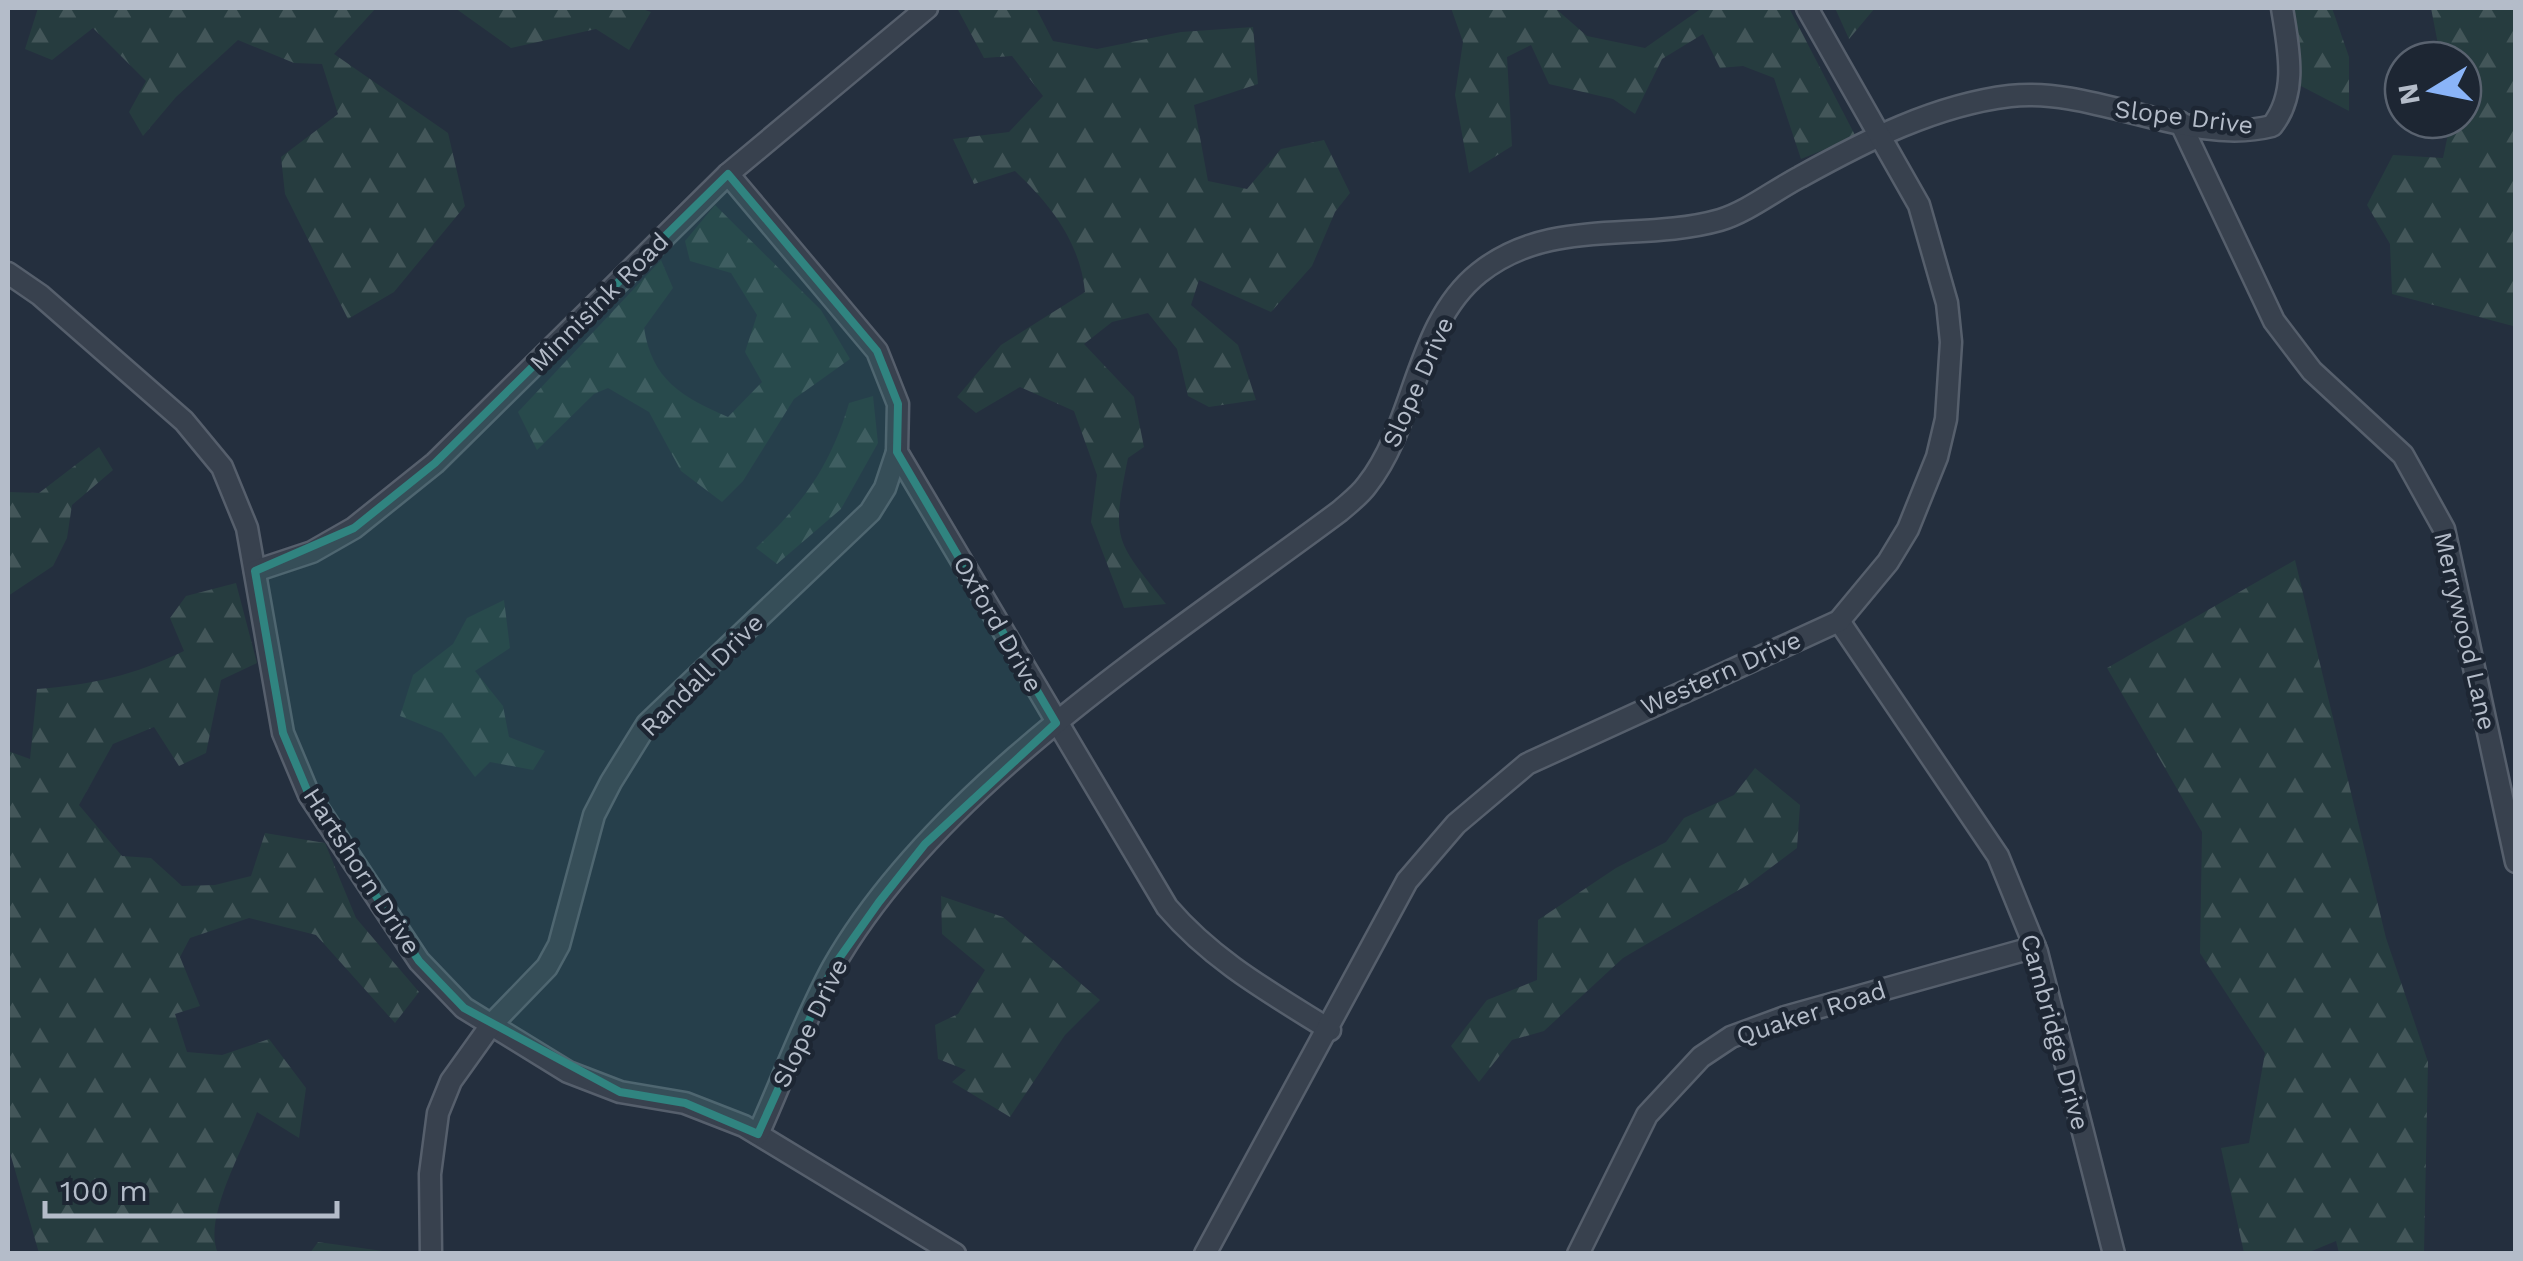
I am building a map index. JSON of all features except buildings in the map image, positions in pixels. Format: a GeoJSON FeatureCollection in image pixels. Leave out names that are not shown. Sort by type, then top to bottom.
{"type":"FeatureCollection","features":[{"type":"Feature","properties":{"kind":"street","name":"Minnisink Road"},"geometry":{"type":"LineString","coordinates":[[255,570],[312,552],[354,528],[435,464],[728,174],[927,8]]}},
{"type":"Feature","properties":{"kind":"street","name":"Western Drive"},"geometry":{"type":"LineString","coordinates":[[1205,1254],[1330,1030],[1407,881],[1456,824],[1527,764],[1839,621],[1888,562],[1916,511],[1937,457],[1950,380],[1951,342],[1940,266],[1919,204],[1807,8]]}},
{"type":"Feature","properties":{"kind":"street","name":"Slope Drive"},"geometry":{"type":"LineString","coordinates":[[758,1134],[833,967],[924,844],[1056,723],[1340,511],[1367,486],[1396,433],[1442,322],[1476,275],[1504,255],[1537,242],[1722,219],[1877,134],[2012,96],[2055,98],[2180,122],[2257,130],[2272,126],[2282,113],[2289,91],[2282,8]]}},
{"type":"Feature","properties":{"kind":"street","name":"Merrywood Lane"},"geometry":{"type":"LineString","coordinates":[[2180,122],[2274,321],[2312,371],[2404,455],[2444,529],[2516,862]]}},
{"type":"Feature","properties":{"kind":"street"},"geometry":{"type":"LineString","coordinates":[[728,174],[877,351],[898,404],[897,452]]}},
{"type":"Feature","properties":{"kind":"street","name":"Hartshorn Drive"},"geometry":{"type":"LineString","coordinates":[[8,273],[40,295],[197,436],[222,466],[248,528],[283,733],[309,795],[419,961],[464,1008],[568,1072],[620,1092],[685,1103],[758,1134],[955,1254]]}},
{"type":"Feature","properties":{"kind":"street","name":"Oxford Drive"},"geometry":{"type":"LineString","coordinates":[[897,452],[1148,879],[1194,940],[1226,966],[1330,1030]]}},
{"type":"Feature","properties":{"kind":"street","name":"Randall Drive"},"geometry":{"type":"LineString","coordinates":[[431,1254],[430,1174],[438,1113],[451,1081],[491,1025],[547,968],[559,945],[594,815],[646,724],[870,512],[886,488],[897,452]]}},
{"type":"Feature","properties":{"kind":"street","name":"Cambridge Drive"},"geometry":{"type":"LineString","coordinates":[[1839,621],[1998,856],[2035,947],[2114,1254]]}},
{"type":"Feature","properties":{"kind":"street","name":"Quaker Road"},"geometry":{"type":"LineString","coordinates":[[1578,1254],[1646,1115],[1690,1067],[1731,1037],[1785,1016],[2035,947]]}},
{"type":"Feature","properties":{"kind":"highlighted area"},"geometry":{"type":"Polygon","coordinates":[[[728,174],[877,351],[898,404],[897,452],[1056,723],[925,844],[879,902],[833,967],[758,1134],[685,1103],[620,1092],[464,1008],[419,961],[309,795],[283,733],[255,571],[354,528],[435,463],[728,174]]]}},
{"type":"Feature","properties":{"kind":"green space"},"geometry":{"type":"Polygon","coordinates":[[[38,8],[376,8],[334,54],[448,133],[465,206],[394,292],[348,319],[285,194],[281,157],[338,114],[322,64],[294,63],[238,40],[176,97],[143,136],[129,112],[146,81],[93,28],[52,60],[25,49],[38,8]]]}},
{"type":"Feature","properties":{"kind":"green space"},"geometry":{"type":"Polygon","coordinates":[[[455,8],[639,8],[651,12],[629,50],[596,29],[511,48],[455,8]]]}},
{"type":"Feature","properties":{"kind":"green space"},"geometry":{"type":"Polygon","coordinates":[[[957,8],[1036,8],[1053,41],[1097,49],[1181,32],[1253,27],[1258,84],[1194,105],[1208,181],[1247,189],[1281,149],[1324,140],[1350,193],[1335,212],[1312,266],[1271,312],[1199,280],[1191,305],[1238,345],[1256,400],[1209,407],[1188,396],[1177,349],[1148,313],[1112,322],[1084,344],[1134,397],[1144,447],[1128,458],[1119,524],[1127,551],[1166,604],[1124,608],[1091,522],[1097,475],[1074,411],[1020,387],[976,413],[957,397],[1001,345],[1085,292],[1070,241],[1040,197],[1015,171],[974,184],[953,139],[1009,132],[1043,96],[1012,56],[984,58],[957,8]]]}},
{"type":"Feature","properties":{"kind":"green space"},"geometry":{"type":"Polygon","coordinates":[[[1451,8],[1555,8],[1587,36],[1645,48],[1702,8],[1789,8],[1856,137],[1801,159],[1774,78],[1743,66],[1720,68],[1703,34],[1662,59],[1635,114],[1613,99],[1549,84],[1531,45],[1507,57],[1512,146],[1469,173],[1455,95],[1463,42],[1451,8]]]}},
{"type":"Feature","properties":{"kind":"green space"},"geometry":{"type":"Polygon","coordinates":[[[1835,8],[1875,8],[1849,39],[1835,8]]]}},
{"type":"Feature","properties":{"kind":"green space"},"geometry":{"type":"Polygon","coordinates":[[[2292,8],[2332,8],[2349,57],[2349,111],[2299,85],[2292,8]]]}},
{"type":"Feature","properties":{"kind":"green space"},"geometry":{"type":"Polygon","coordinates":[[[2431,8],[2515,8],[2515,335],[2513,326],[2392,294],[2390,244],[2367,205],[2393,155],[2443,158],[2447,140],[2483,140],[2483,40],[2437,40],[2431,8]]]}},
{"type":"Feature","properties":{"kind":"green space"},"geometry":{"type":"Polygon","coordinates":[[[715,205],[821,310],[850,359],[794,399],[743,481],[722,502],[681,471],[649,412],[608,388],[594,394],[537,450],[518,412],[661,260],[673,288],[644,328],[662,374],[683,394],[728,417],[762,382],[745,352],[757,315],[731,273],[690,261],[685,241],[715,205]]]}},
{"type":"Feature","properties":{"kind":"green space"},"geometry":{"type":"Polygon","coordinates":[[[873,396],[878,443],[841,509],[777,564],[756,548],[788,515],[824,465],[849,403],[873,396]]]}},
{"type":"Feature","properties":{"kind":"green space"},"geometry":{"type":"Polygon","coordinates":[[[99,447],[113,470],[72,505],[67,538],[53,566],[8,596],[8,492],[39,493],[99,447]]]}},
{"type":"Feature","properties":{"kind":"green space"},"geometry":{"type":"Polygon","coordinates":[[[2295,560],[2386,938],[2428,1062],[2424,1253],[2339,1253],[2336,1241],[2307,1253],[2244,1253],[2221,1148],[2249,1143],[2265,1053],[2200,953],[2202,832],[2107,668],[2295,560]]]}},
{"type":"Feature","properties":{"kind":"green space"},"geometry":{"type":"Polygon","coordinates":[[[236,583],[257,663],[221,680],[206,753],[179,766],[154,727],[113,744],[79,805],[122,856],[151,858],[182,886],[215,885],[251,876],[265,833],[325,843],[356,918],[419,992],[395,1023],[316,935],[249,918],[190,938],[180,957],[200,1006],[175,1014],[187,1052],[222,1055],[269,1039],[306,1088],[299,1138],[257,1112],[220,1203],[215,1239],[218,1253],[39,1253],[8,1146],[8,751],[30,759],[37,689],[112,678],[184,651],[170,618],[186,596],[236,583]]]}},
{"type":"Feature","properties":{"kind":"green space"},"geometry":{"type":"Polygon","coordinates":[[[504,600],[510,648],[475,671],[503,706],[509,737],[545,751],[533,770],[490,762],[475,777],[442,733],[400,716],[413,675],[453,644],[467,618],[504,600]]]}},
{"type":"Feature","properties":{"kind":"green space"},"geometry":{"type":"Polygon","coordinates":[[[1755,768],[1800,805],[1797,848],[1749,884],[1623,958],[1544,1031],[1512,1040],[1479,1082],[1451,1046],[1487,1000],[1537,980],[1538,920],[1616,868],[1666,842],[1684,818],[1734,795],[1755,768]]]}},
{"type":"Feature","properties":{"kind":"green space"},"geometry":{"type":"Polygon","coordinates":[[[941,896],[1003,917],[1100,1000],[1065,1035],[1010,1117],[952,1082],[966,1070],[938,1059],[935,1025],[958,1014],[985,970],[942,934],[941,896]]]}},
{"type":"Feature","properties":{"kind":"green space"},"geometry":{"type":"Polygon","coordinates":[[[318,1242],[397,1253],[310,1253],[318,1242]]]}}]}
